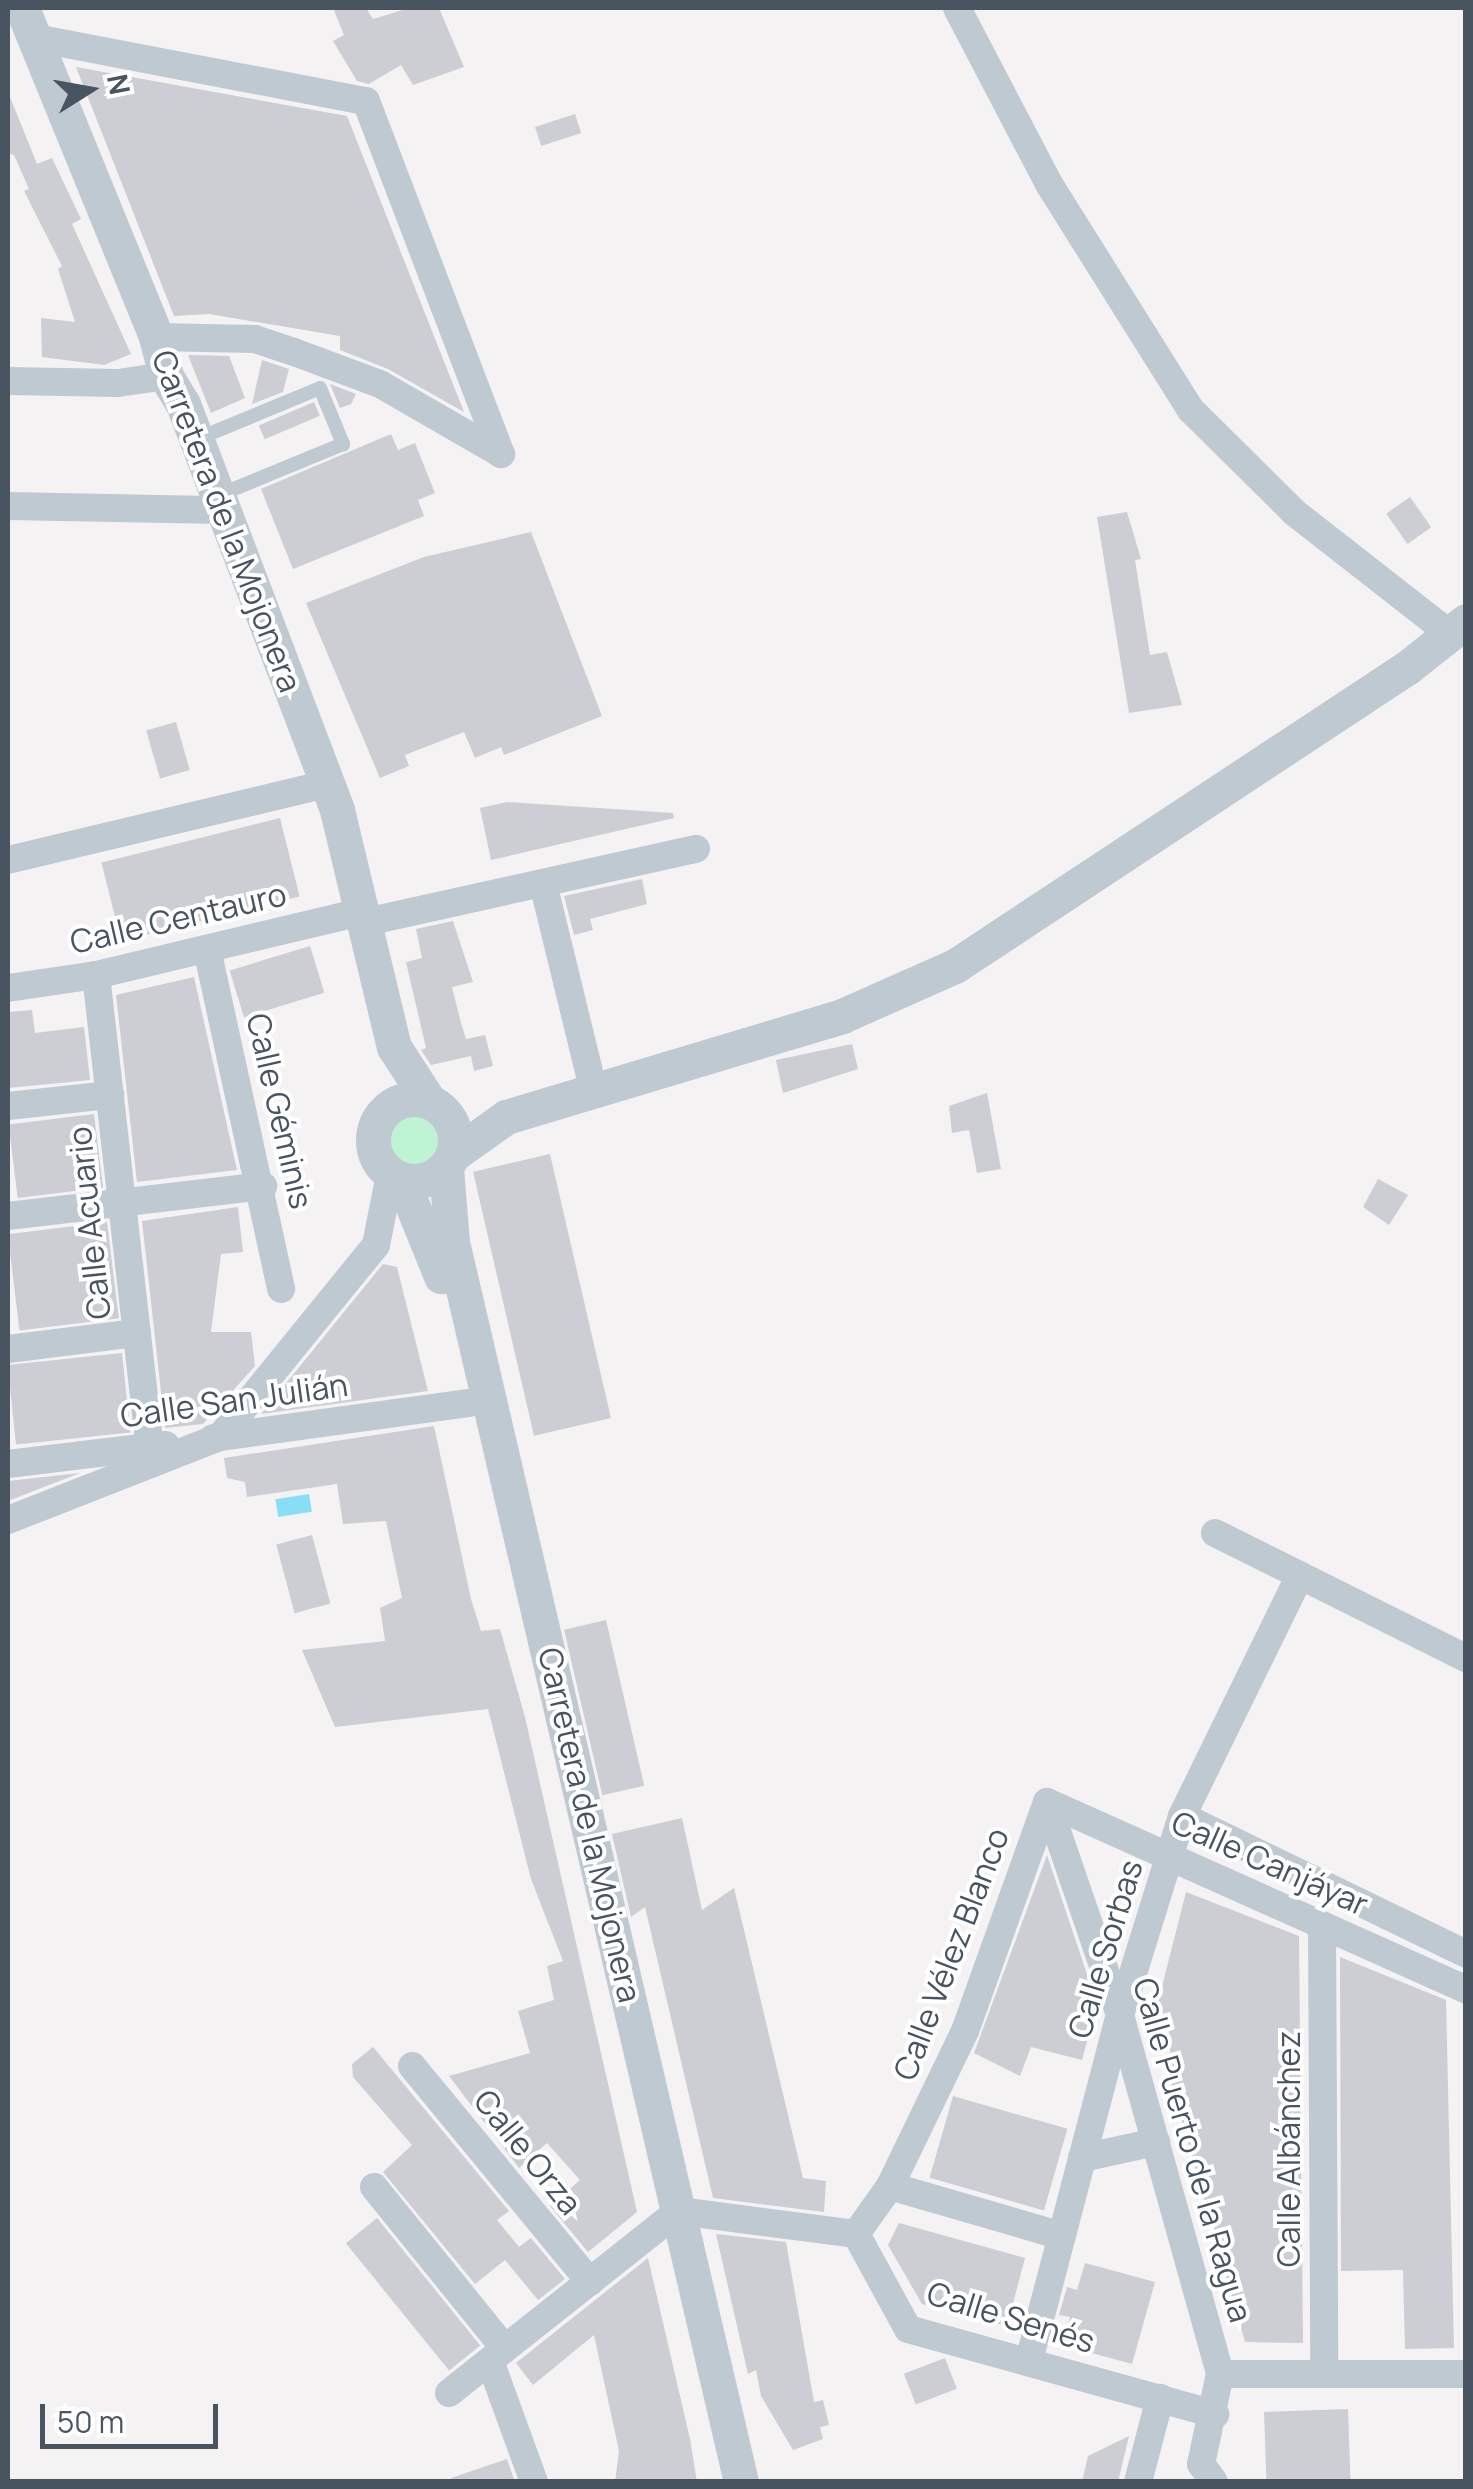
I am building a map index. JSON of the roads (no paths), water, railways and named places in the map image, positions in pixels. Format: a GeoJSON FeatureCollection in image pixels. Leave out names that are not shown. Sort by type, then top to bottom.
{"type":"FeatureCollection","features":[{"type":"Feature","properties":{"kind":"street"},"geometry":{"type":"LineString","coordinates":[[506,1117],[405,1100],[384,1112],[374,1148],[396,1177],[429,1179],[506,1117],[842,1016],[955,966],[1458,627],[1295,513],[1191,410],[1050,184],[957,8]]}},
{"type":"Feature","properties":{"kind":"street"},"geometry":{"type":"LineString","coordinates":[[28,23],[366,101],[502,454],[380,384],[294,352],[255,340],[156,337]]}},
{"type":"Feature","properties":{"kind":"street","name":"Carretera de la Mojonera"},"geometry":{"type":"LineString","coordinates":[[28,23],[156,337],[166,376],[197,439],[327,784],[365,917],[394,1047],[384,1112]]}},
{"type":"Feature","properties":{"kind":"street"},"geometry":{"type":"LineString","coordinates":[[8,382],[118,384],[166,376]]}},
{"type":"Feature","properties":{"kind":"street"},"geometry":{"type":"LineString","coordinates":[[8,506],[221,502]]}},
{"type":"Feature","properties":{"kind":"street"},"geometry":{"type":"LineString","coordinates":[[8,860],[327,784]]}},
{"type":"Feature","properties":{"kind":"street","name":"Calle Centauro"},"geometry":{"type":"LineString","coordinates":[[8,988],[96,974],[696,849]]}},
{"type":"Feature","properties":{"kind":"street"},"geometry":{"type":"LineString","coordinates":[[543,882],[594,1092]]}},
{"type":"Feature","properties":{"kind":"street","name":"Calle Géminis"},"geometry":{"type":"LineString","coordinates":[[207,948],[263,1186],[281,1289]]}},
{"type":"Feature","properties":{"kind":"street","name":"Calle Acuario"},"geometry":{"type":"LineString","coordinates":[[96,974],[150,1456]]}},
{"type":"Feature","properties":{"kind":"street","name":"Carretera de la Mojonera"},"geometry":{"type":"LineString","coordinates":[[394,1047],[434,1104]]}},
{"type":"Feature","properties":{"kind":"street"},"geometry":{"type":"LineString","coordinates":[[8,1106],[110,1095]]}},
{"type":"Feature","properties":{"kind":"street"},"geometry":{"type":"LineString","coordinates":[[434,1104],[454,1128],[450,1161]]}},
{"type":"Feature","properties":{"kind":"street","name":"Carretera de la Mojonera"},"geometry":{"type":"LineString","coordinates":[[450,1161],[452,1242],[670,2219],[717,2482]]}},
{"type":"Feature","properties":{"kind":"street"},"geometry":{"type":"LineString","coordinates":[[220,1437],[376,1245],[396,1177]]}},
{"type":"Feature","properties":{"kind":"street","name":"Carretera de la Mojonera"},"geometry":{"type":"LineString","coordinates":[[396,1177],[434,1246],[670,2219],[741,2482]]}},
{"type":"Feature","properties":{"kind":"street"},"geometry":{"type":"LineString","coordinates":[[8,1216],[263,1186]]}},
{"type":"Feature","properties":{"kind":"street"},"geometry":{"type":"LineString","coordinates":[[376,1245],[417,1238],[434,1246]]}},
{"type":"Feature","properties":{"kind":"street"},"geometry":{"type":"LineString","coordinates":[[8,1349],[137,1333]]}},
{"type":"Feature","properties":{"kind":"street","name":"Calle San Julián"},"geometry":{"type":"LineString","coordinates":[[8,1464],[150,1456],[220,1437],[470,1403]]}},
{"type":"Feature","properties":{"kind":"street"},"geometry":{"type":"LineString","coordinates":[[8,1520],[150,1456]]}},
{"type":"Feature","properties":{"kind":"street"},"geometry":{"type":"LineString","coordinates":[[1215,1533],[1466,1658]]}},
{"type":"Feature","properties":{"kind":"street","name":"Calle Sorbas"},"geometry":{"type":"LineString","coordinates":[[1029,2361],[1120,2015],[1182,1816],[1300,1575]]}},
{"type":"Feature","properties":{"kind":"street","name":"Calle Canjáyar"},"geometry":{"type":"LineString","coordinates":[[1047,1802],[1466,1989]]}},
{"type":"Feature","properties":{"kind":"street","name":"Calle Puerto de la Ragua"},"geometry":{"type":"LineString","coordinates":[[1047,1802],[1120,2015],[1220,2374],[1208,2473]]}},
{"type":"Feature","properties":{"kind":"street","name":"Calle Vélez Blanco"},"geometry":{"type":"LineString","coordinates":[[856,2234],[890,2186],[965,2031],[1047,1802]]}},
{"type":"Feature","properties":{"kind":"street","name":"Calle Canjáyar"},"geometry":{"type":"LineString","coordinates":[[1182,1816],[1466,1954]]}},
{"type":"Feature","properties":{"kind":"street","name":"Calle Albánchez"},"geometry":{"type":"LineString","coordinates":[[1322,1925],[1324,2374]]}},
{"type":"Feature","properties":{"kind":"street","name":"Calle Orza"},"geometry":{"type":"LineString","coordinates":[[412,2066],[590,2282]]}},
{"type":"Feature","properties":{"kind":"street"},"geometry":{"type":"LineString","coordinates":[[1082,2158],[1156,2142]]}},
{"type":"Feature","properties":{"kind":"street"},"geometry":{"type":"LineString","coordinates":[[890,2186],[1062,2236]]}},
{"type":"Feature","properties":{"kind":"street"},"geometry":{"type":"LineString","coordinates":[[374,2188],[498,2355],[534,2482]]}},
{"type":"Feature","properties":{"kind":"street"},"geometry":{"type":"LineString","coordinates":[[449,2393],[670,2219],[856,2234]]}},
{"type":"Feature","properties":{"kind":"street","name":"Calle Senés"},"geometry":{"type":"LineString","coordinates":[[856,2234],[908,2329],[1215,2414]]}},
{"type":"Feature","properties":{"kind":"street"},"geometry":{"type":"LineString","coordinates":[[1220,2374],[1466,2374]]}},
{"type":"Feature","properties":{"kind":"street"},"geometry":{"type":"LineString","coordinates":[[1138,2482],[1160,2398]]}},
{"type":"Feature","properties":{"kind":"lane"},"geometry":{"type":"LineString","coordinates":[[197,439],[320,388],[343,444],[221,502]]}},
{"type":"Feature","properties":{"kind":"water"},"geometry":{"type":"Polygon","coordinates":[[[309,1494],[312,1512],[278,1517],[275,1499],[309,1494]]]}}]}
